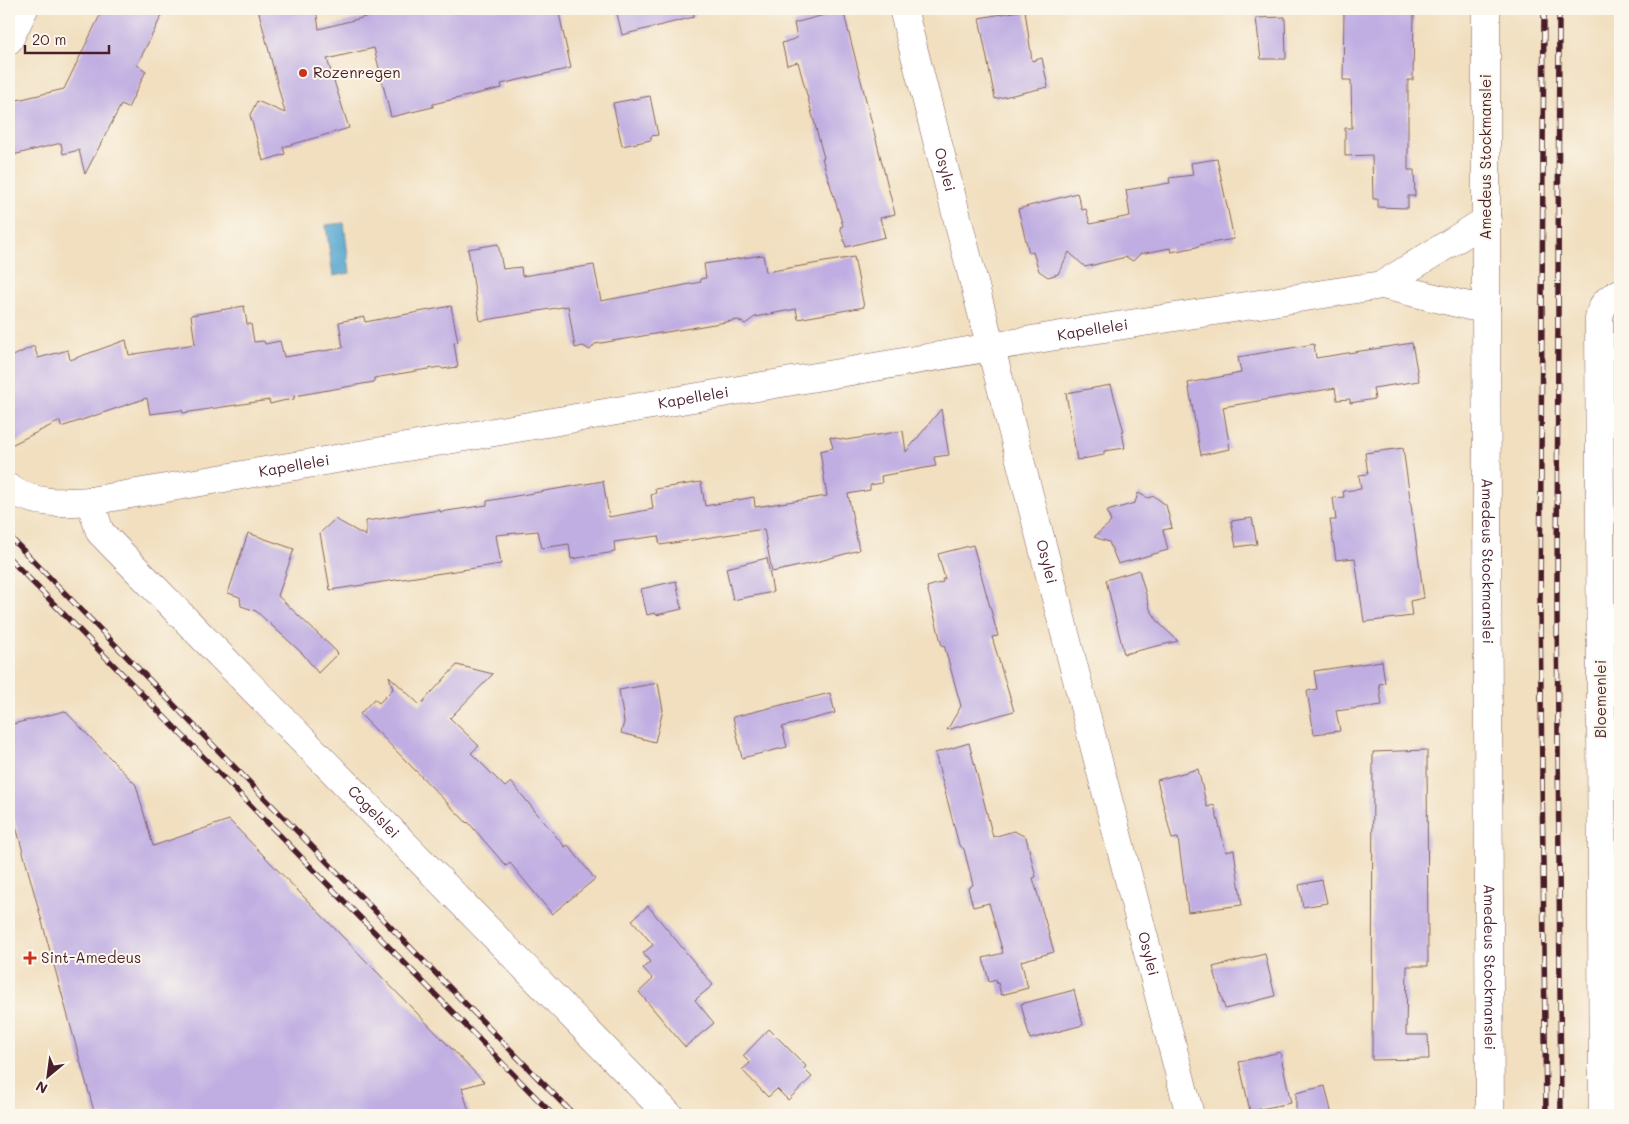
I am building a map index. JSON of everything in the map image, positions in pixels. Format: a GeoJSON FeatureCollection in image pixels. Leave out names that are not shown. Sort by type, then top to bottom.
{"type":"FeatureCollection","features":[{"type":"Feature","properties":{"kind":"street"},"geometry":{"type":"LineString","coordinates":[[9,40],[24,9]]}},
{"type":"Feature","properties":{"kind":"street","name":"Osylei"},"geometry":{"type":"LineString","coordinates":[[903,9],[1190,1115]]}},
{"type":"Feature","properties":{"kind":"street","name":"Amedeus Stockmanslei"},"geometry":{"type":"LineString","coordinates":[[1486,9],[1490,1115]]}},
{"type":"Feature","properties":{"kind":"street","name":"Kapellelei"},"geometry":{"type":"LineString","coordinates":[[1382,285],[1487,220]]}},
{"type":"Feature","properties":{"kind":"street","name":"Kapellelei"},"geometry":{"type":"LineString","coordinates":[[9,488],[30,499],[46,502],[90,501],[990,347],[1382,285],[1469,306],[1486,308]]}},
{"type":"Feature","properties":{"kind":"street","name":"Bloemenlei"},"geometry":{"type":"LineString","coordinates":[[1603,1115],[1599,319],[1603,304],[1620,293]]}},
{"type":"Feature","properties":{"kind":"street","name":"Cogelslei"},"geometry":{"type":"LineString","coordinates":[[90,501],[100,532],[669,1115]]}},
{"type":"Feature","properties":{"kind":"water"},"geometry":{"type":"Polygon","coordinates":[[[344,223],[350,273],[333,276],[326,225],[344,223]]]}},
{"type":"Feature","properties":{"kind":"building"},"geometry":{"type":"Polygon","coordinates":[[[103,9],[165,9],[137,65],[146,71],[128,108],[121,105],[85,174],[79,150],[63,154],[61,143],[9,156],[9,102],[64,89],[103,9]]]}},
{"type":"Feature","properties":{"kind":"building","name":"Rozenregen"},"geometry":{"type":"Polygon","coordinates":[[[258,9],[316,9],[319,29],[377,14],[376,9],[558,9],[571,68],[501,84],[502,88],[433,104],[433,107],[391,117],[374,48],[327,59],[349,128],[283,147],[285,154],[263,161],[250,115],[257,101],[285,113],[258,9]]]}},
{"type":"Feature","properties":{"kind":"building"},"geometry":{"type":"Polygon","coordinates":[[[616,9],[693,9],[694,17],[622,35],[616,9]]]}},
{"type":"Feature","properties":{"kind":"building"},"geometry":{"type":"Polygon","coordinates":[[[1344,9],[1414,9],[1413,80],[1408,80],[1408,170],[1414,170],[1415,196],[1408,196],[1408,208],[1378,207],[1378,199],[1373,199],[1372,155],[1345,156],[1345,128],[1352,128],[1351,80],[1343,80],[1344,9]]]}},
{"type":"Feature","properties":{"kind":"building"},"geometry":{"type":"Polygon","coordinates":[[[843,10],[895,214],[880,218],[885,237],[846,247],[840,227],[843,226],[822,158],[824,158],[798,62],[787,65],[782,43],[797,38],[794,23],[843,10]]]}},
{"type":"Feature","properties":{"kind":"building"},"geometry":{"type":"Polygon","coordinates":[[[1025,10],[1032,61],[1042,58],[1048,87],[995,99],[979,18],[1025,10]]]}},
{"type":"Feature","properties":{"kind":"building"},"geometry":{"type":"Polygon","coordinates":[[[1285,17],[1286,59],[1261,59],[1256,18],[1285,17]]]}},
{"type":"Feature","properties":{"kind":"building"},"geometry":{"type":"Polygon","coordinates":[[[650,96],[658,135],[651,136],[651,140],[622,146],[613,103],[650,96]]]}},
{"type":"Feature","properties":{"kind":"building"},"geometry":{"type":"Polygon","coordinates":[[[1217,159],[1234,239],[1171,252],[1170,248],[1140,254],[1133,261],[1126,257],[1085,267],[1069,252],[1058,274],[1048,277],[1039,271],[1033,252],[1029,253],[1018,209],[1077,193],[1082,210],[1086,209],[1090,224],[1130,216],[1126,190],[1170,183],[1169,178],[1193,175],[1191,163],[1217,159]]]}},
{"type":"Feature","properties":{"kind":"building"},"geometry":{"type":"Polygon","coordinates":[[[498,244],[503,269],[521,267],[522,276],[594,265],[601,301],[701,282],[700,279],[706,278],[704,264],[763,255],[766,272],[854,257],[864,307],[798,319],[796,309],[755,317],[745,324],[738,320],[595,344],[590,350],[583,346],[575,348],[568,306],[480,321],[468,249],[498,244]]]}},
{"type":"Feature","properties":{"kind":"building"},"geometry":{"type":"Polygon","coordinates":[[[244,306],[247,324],[251,324],[254,342],[264,341],[265,344],[280,341],[284,357],[343,348],[339,322],[364,317],[365,322],[451,306],[458,342],[454,343],[458,367],[443,369],[440,367],[374,378],[374,382],[294,396],[294,399],[270,404],[269,400],[183,413],[182,410],[150,414],[147,398],[61,427],[60,421],[9,446],[9,358],[34,346],[38,358],[68,350],[70,360],[126,340],[129,355],[195,344],[191,315],[244,306]]]}},
{"type":"Feature","properties":{"kind":"building"},"geometry":{"type":"Polygon","coordinates":[[[1412,343],[1419,381],[1373,388],[1375,399],[1350,403],[1350,399],[1337,400],[1335,388],[1223,407],[1230,449],[1201,455],[1188,383],[1241,373],[1238,357],[1314,344],[1316,358],[1412,343]]]}},
{"type":"Feature","properties":{"kind":"building"},"geometry":{"type":"Polygon","coordinates":[[[1111,385],[1124,432],[1122,432],[1125,448],[1104,451],[1104,455],[1077,460],[1066,393],[1111,385]]]}},
{"type":"Feature","properties":{"kind":"building"},"geometry":{"type":"Polygon","coordinates":[[[941,409],[949,455],[934,457],[936,466],[881,476],[882,483],[870,485],[870,490],[848,494],[859,550],[772,572],[764,529],[660,545],[658,536],[614,542],[615,552],[571,559],[569,544],[542,548],[538,531],[496,535],[501,564],[330,590],[320,533],[335,519],[366,536],[366,521],[487,505],[487,501],[603,481],[609,517],[653,509],[651,495],[656,493],[655,489],[701,482],[705,506],[754,497],[755,507],[827,496],[820,451],[833,448],[830,437],[846,440],[903,431],[906,452],[941,409]]]}},
{"type":"Feature","properties":{"kind":"building"},"geometry":{"type":"Polygon","coordinates":[[[1403,448],[1424,598],[1410,601],[1412,616],[1364,622],[1355,558],[1336,560],[1330,520],[1336,520],[1333,498],[1344,497],[1343,491],[1361,489],[1359,475],[1368,474],[1365,453],[1403,448]]]}},
{"type":"Feature","properties":{"kind":"building"},"geometry":{"type":"Polygon","coordinates":[[[1138,493],[1148,498],[1154,496],[1166,505],[1172,528],[1163,530],[1168,550],[1118,564],[1109,542],[1094,537],[1111,522],[1107,511],[1135,503],[1138,493]]]}},
{"type":"Feature","properties":{"kind":"building"},"geometry":{"type":"Polygon","coordinates":[[[1252,518],[1257,544],[1236,547],[1231,521],[1252,518]]]}},
{"type":"Feature","properties":{"kind":"building"},"geometry":{"type":"Polygon","coordinates":[[[248,533],[294,549],[278,596],[338,653],[318,673],[303,654],[256,611],[241,606],[240,597],[228,593],[248,533]]]}},
{"type":"Feature","properties":{"kind":"building"},"geometry":{"type":"Polygon","coordinates":[[[973,545],[998,636],[992,637],[1014,711],[947,730],[961,706],[944,645],[942,646],[927,587],[943,582],[942,579],[945,579],[938,554],[973,545]]]}},
{"type":"Feature","properties":{"kind":"building"},"geometry":{"type":"Polygon","coordinates":[[[767,558],[773,592],[733,600],[726,568],[767,558]]]}},
{"type":"Feature","properties":{"kind":"building"},"geometry":{"type":"Polygon","coordinates":[[[1139,570],[1150,609],[1159,623],[1178,641],[1124,654],[1106,580],[1139,570]]]}},
{"type":"Feature","properties":{"kind":"building"},"geometry":{"type":"Polygon","coordinates":[[[676,581],[682,609],[656,615],[655,613],[647,615],[641,589],[676,581]]]}},
{"type":"Feature","properties":{"kind":"building"},"geometry":{"type":"Polygon","coordinates":[[[1382,661],[1385,683],[1379,684],[1382,705],[1336,711],[1340,731],[1314,734],[1307,691],[1317,689],[1314,671],[1382,661]]]}},
{"type":"Feature","properties":{"kind":"building"},"geometry":{"type":"Polygon","coordinates":[[[457,665],[493,674],[450,718],[479,746],[471,753],[505,787],[511,782],[565,847],[568,845],[595,879],[552,914],[510,863],[506,866],[468,822],[360,714],[374,699],[379,703],[393,689],[389,676],[420,705],[457,665]]]}},
{"type":"Feature","properties":{"kind":"building"},"geometry":{"type":"Polygon","coordinates":[[[658,683],[663,710],[655,742],[621,733],[624,722],[619,690],[658,683]]]}},
{"type":"Feature","properties":{"kind":"building"},"geometry":{"type":"Polygon","coordinates":[[[830,693],[835,713],[782,727],[787,747],[742,758],[733,717],[830,693]]]}},
{"type":"Feature","properties":{"kind":"building"},"geometry":{"type":"Polygon","coordinates":[[[65,711],[136,785],[153,846],[229,820],[484,1082],[462,1088],[470,1115],[95,1115],[9,801],[9,725],[65,711]]]}},
{"type":"Feature","properties":{"kind":"building"},"geometry":{"type":"Polygon","coordinates":[[[969,743],[993,837],[1014,831],[1026,837],[1036,877],[1033,878],[1054,952],[1021,961],[1028,988],[1001,995],[996,980],[989,982],[983,958],[1003,953],[989,903],[973,907],[968,888],[973,885],[964,849],[959,845],[935,753],[969,743]]]}},
{"type":"Feature","properties":{"kind":"building"},"geometry":{"type":"Polygon","coordinates":[[[1427,750],[1428,966],[1407,966],[1406,1035],[1428,1035],[1429,1059],[1372,1060],[1373,752],[1427,750]]]}},
{"type":"Feature","properties":{"kind":"building"},"geometry":{"type":"Polygon","coordinates":[[[1198,769],[1207,807],[1214,805],[1226,852],[1234,850],[1242,905],[1188,912],[1178,838],[1172,839],[1157,780],[1198,769]]]}},
{"type":"Feature","properties":{"kind":"building"},"geometry":{"type":"Polygon","coordinates":[[[1322,880],[1327,903],[1303,907],[1299,885],[1322,880]]]}},
{"type":"Feature","properties":{"kind":"building"},"geometry":{"type":"Polygon","coordinates":[[[648,906],[713,985],[695,1000],[714,1023],[685,1047],[639,992],[653,979],[643,968],[650,962],[643,953],[653,945],[632,920],[648,906]]]}},
{"type":"Feature","properties":{"kind":"building"},"geometry":{"type":"Polygon","coordinates":[[[1265,954],[1275,996],[1225,1009],[1213,967],[1265,954]]]}},
{"type":"Feature","properties":{"kind":"building"},"geometry":{"type":"Polygon","coordinates":[[[1074,990],[1083,1025],[1030,1039],[1021,1004],[1074,990]]]}},
{"type":"Feature","properties":{"kind":"building"},"geometry":{"type":"Polygon","coordinates":[[[769,1029],[806,1066],[804,1069],[812,1077],[788,1100],[777,1089],[768,1097],[742,1070],[750,1063],[743,1056],[769,1029]]]}},
{"type":"Feature","properties":{"kind":"building"},"geometry":{"type":"Polygon","coordinates":[[[1280,1052],[1291,1103],[1250,1111],[1239,1062],[1280,1052]]]}},
{"type":"Feature","properties":{"kind":"building"},"geometry":{"type":"Polygon","coordinates":[[[1325,1086],[1332,1115],[1296,1115],[1296,1093],[1325,1086]]]}},
{"type":"Feature","properties":{"kind":"railway"},"geometry":{"type":"LineString","coordinates":[[1544,9],[1540,608],[1546,1115]]}},
{"type":"Feature","properties":{"kind":"railway"},"geometry":{"type":"LineString","coordinates":[[1559,9],[1557,607],[1561,1115]]}},
{"type":"Feature","properties":{"kind":"railway"},"geometry":{"type":"LineString","coordinates":[[9,536],[574,1115]]}},
{"type":"Feature","properties":{"kind":"railway"},"geometry":{"type":"LineString","coordinates":[[9,558],[553,1115]]}},
{"type":"Feature","properties":{"kind":"place","name":"Rozenregen"},"geometry":{"type":"Point","coordinates":[303,73]}},
{"type":"Feature","properties":{"kind":"place","name":"Sint-Amedeus"},"geometry":{"type":"Point","coordinates":[30,958]}}]}
